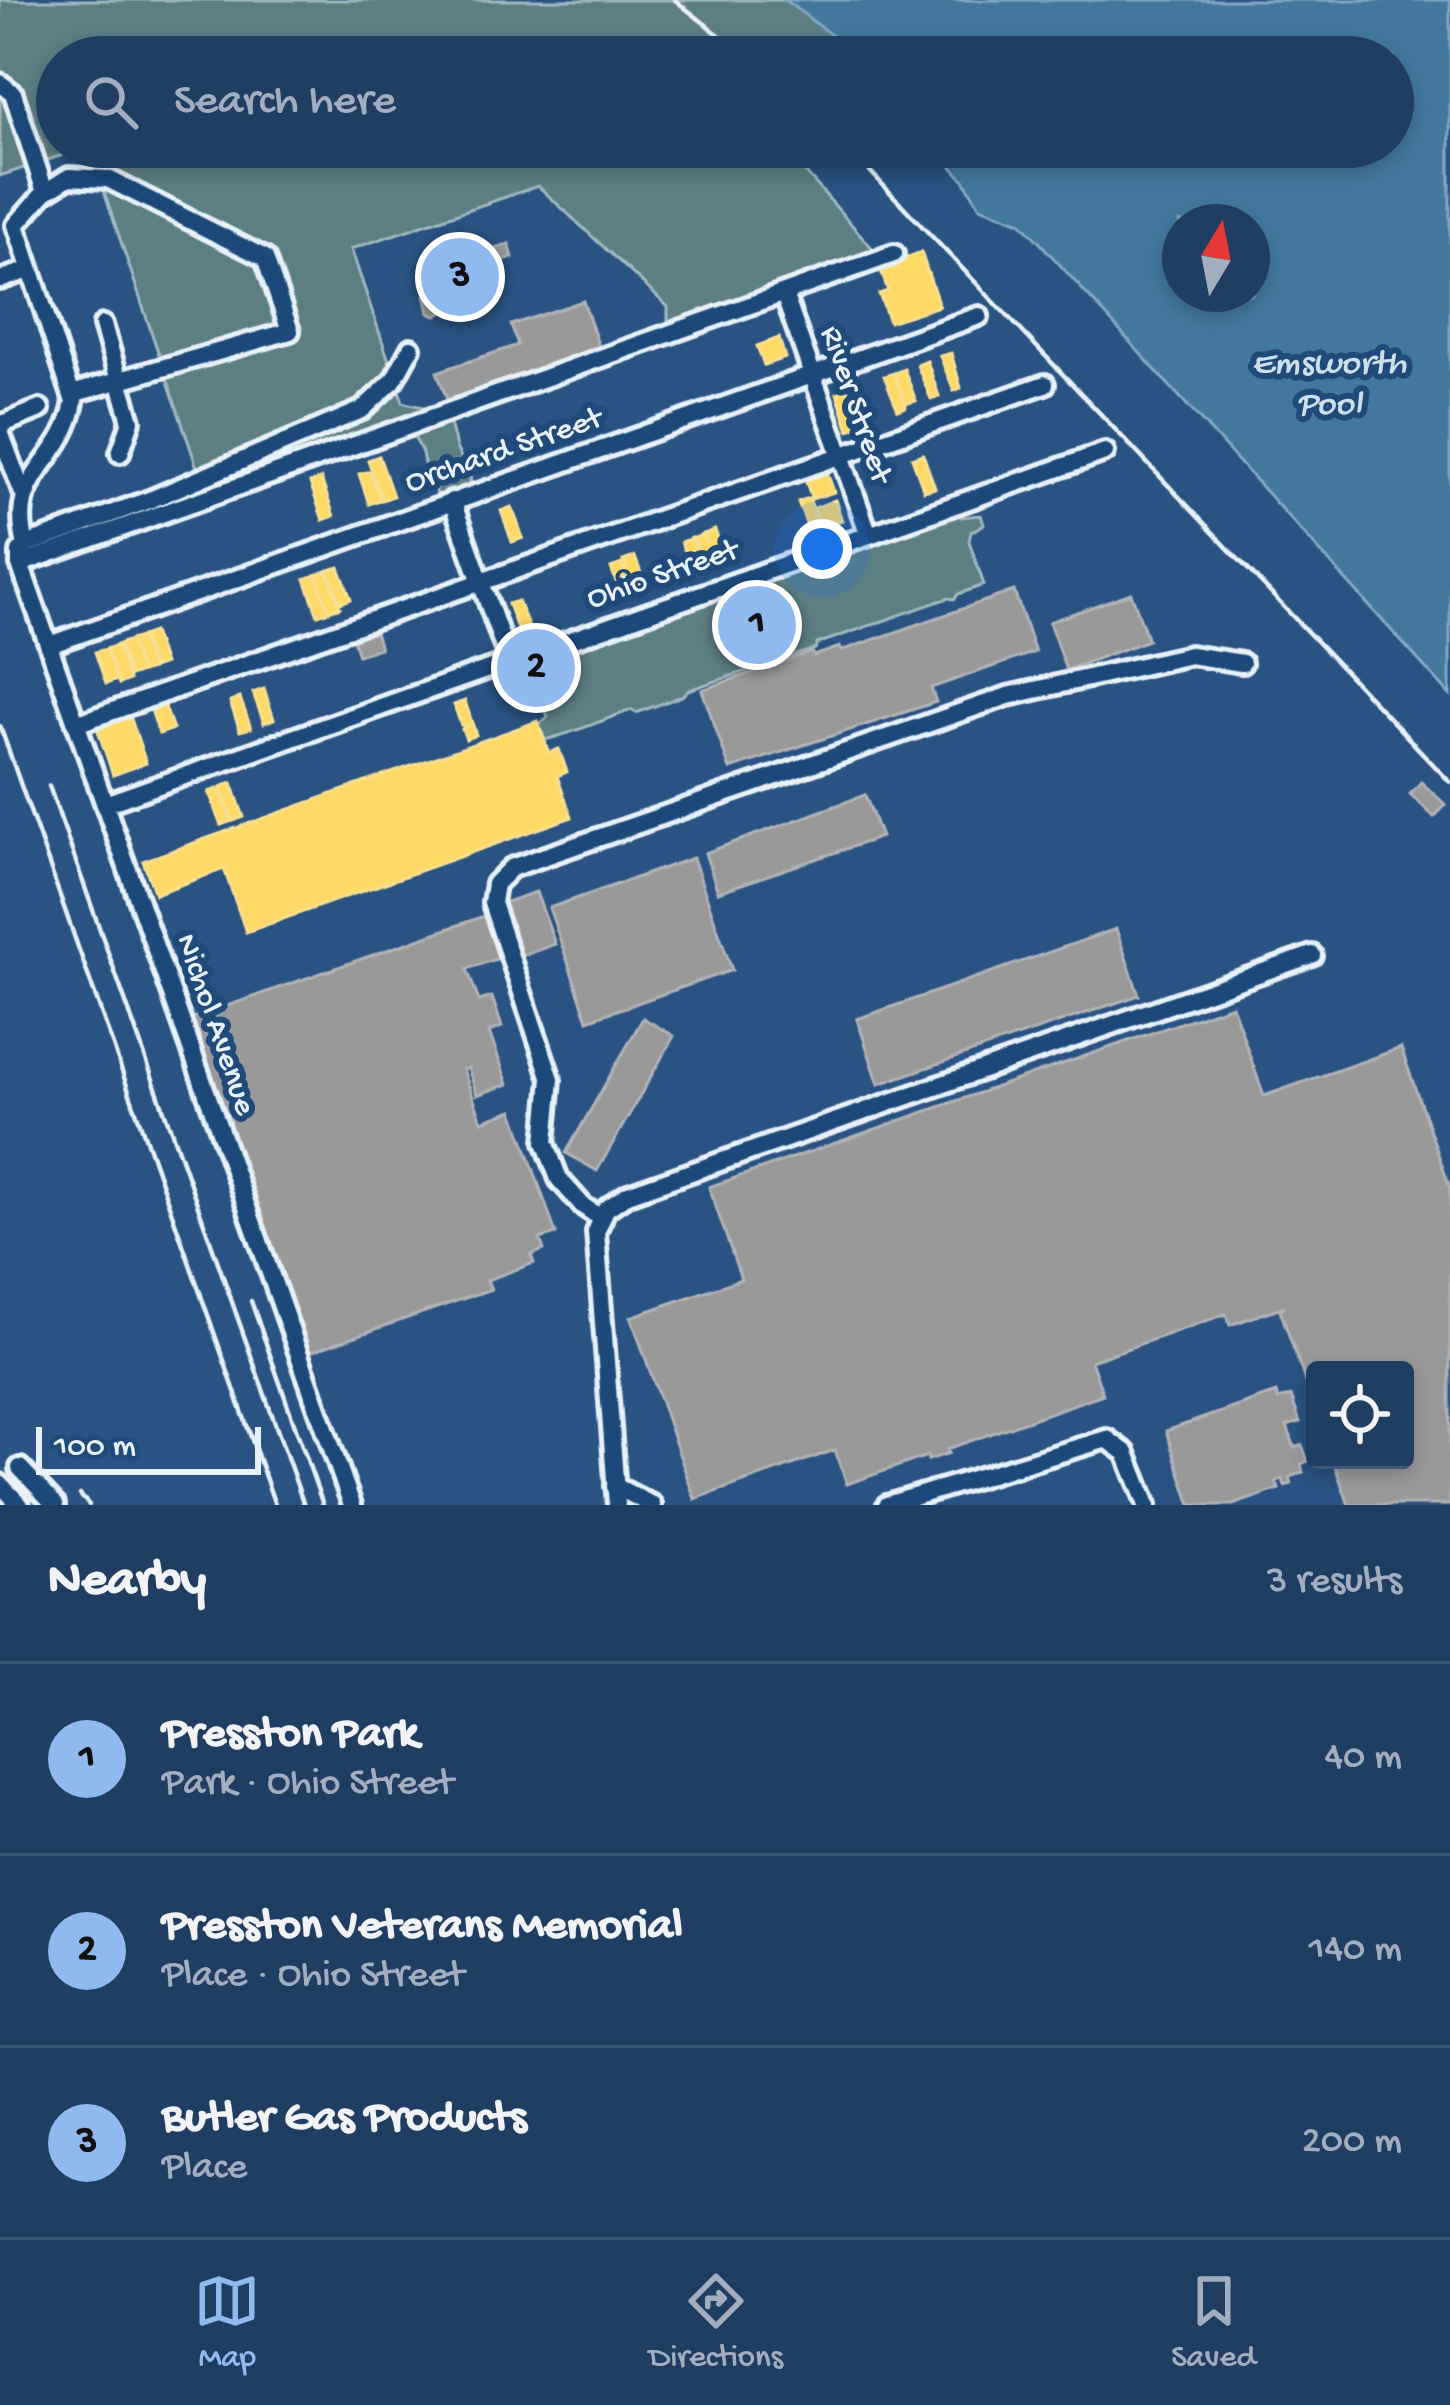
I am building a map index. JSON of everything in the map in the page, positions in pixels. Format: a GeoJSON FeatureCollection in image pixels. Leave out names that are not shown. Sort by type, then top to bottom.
{"type":"FeatureCollection","features":[{"type":"Feature","properties":{"kind":"street"},"geometry":{"type":"LineString","coordinates":[[0,82],[14,92],[36,163]]}},
{"type":"Feature","properties":{"kind":"street"},"geometry":{"type":"LineString","coordinates":[[38,168],[45,192]]}},
{"type":"Feature","properties":{"kind":"street"},"geometry":{"type":"LineString","coordinates":[[22,491],[70,422],[72,394],[16,225],[45,192],[69,177],[108,179],[265,258],[290,332],[72,394]]}},
{"type":"Feature","properties":{"kind":"street"},"geometry":{"type":"LineString","coordinates":[[411,348],[393,382],[362,410],[152,499],[26,544],[20,564],[894,254]]}},
{"type":"Feature","properties":{"kind":"street"},"geometry":{"type":"LineString","coordinates":[[0,280],[29,270]]}},
{"type":"Feature","properties":{"kind":"street","name":"River Street"},"geometry":{"type":"LineString","coordinates":[[784,294],[869,535]]}},
{"type":"Feature","properties":{"kind":"street","name":"Orchard Street"},"geometry":{"type":"LineString","coordinates":[[49,644],[979,316]]}},
{"type":"Feature","properties":{"kind":"street"},"geometry":{"type":"LineString","coordinates":[[103,325],[131,421],[120,453]]}},
{"type":"Feature","properties":{"kind":"street"},"geometry":{"type":"LineString","coordinates":[[76,724],[1045,383]]}},
{"type":"Feature","properties":{"kind":"street"},"geometry":{"type":"LineString","coordinates":[[26,544],[19,520],[22,491],[0,428],[40,409]]}},
{"type":"Feature","properties":{"kind":"street","name":"Ohio Street"},"geometry":{"type":"LineString","coordinates":[[105,804],[1105,452]]}},
{"type":"Feature","properties":{"kind":"street"},"geometry":{"type":"LineString","coordinates":[[452,502],[508,662]]}},
{"type":"Feature","properties":{"kind":"street","name":"Nichol Avenue"},"geometry":{"type":"LineString","coordinates":[[20,564],[352,1505]]}},
{"type":"Feature","properties":{"kind":"street"},"geometry":{"type":"LineString","coordinates":[[602,1219],[559,1179],[545,1142],[551,1079],[492,903],[496,884],[511,868],[1008,696],[1190,656],[1242,663]]}},
{"type":"Feature","properties":{"kind":"street"},"geometry":{"type":"LineString","coordinates":[[617,1505],[596,1232],[606,1209],[628,1194],[1312,955]]}},
{"type":"Feature","properties":{"kind":"street"},"geometry":{"type":"LineString","coordinates":[[887,1505],[1107,1439],[1126,1453],[1147,1505]]}},
{"type":"Feature","properties":{"kind":"street"},"geometry":{"type":"LineString","coordinates":[[20,1468],[55,1505]]}},
{"type":"Feature","properties":{"kind":"street"},"geometry":{"type":"LineString","coordinates":[[0,1484],[20,1505]]}},
{"type":"Feature","properties":{"kind":"street"},"geometry":{"type":"LineString","coordinates":[[615,1486],[652,1505]]}},
{"type":"Feature","properties":{"kind":"green space"},"geometry":{"type":"Polygon","coordinates":[[[0,0],[785,0],[834,36],[36,36],[36,164],[0,176],[0,0]]]}},
{"type":"Feature","properties":{"kind":"green space"},"geometry":{"type":"Polygon","coordinates":[[[96,168],[798,168],[882,259],[668,325],[668,307],[538,186],[351,249],[403,402],[433,409],[448,422],[470,475],[467,494],[446,502],[435,492],[411,430],[207,497],[96,168]]]}},
{"type":"Feature","properties":{"kind":"green space"},"geometry":{"type":"Polygon","coordinates":[[[960,513],[961,517],[981,515],[984,524],[971,532],[969,541],[984,585],[817,644],[815,649],[688,690],[636,713],[632,710],[544,740],[539,725],[548,717],[539,690],[531,692],[525,683],[530,665],[539,661],[543,650],[599,640],[893,536],[897,530],[960,513]]]}},
{"type":"Feature","properties":{"kind":"water","name":"Emsworth Pool"},"geometry":{"type":"Polygon","coordinates":[[[785,0],[1450,0],[1450,695],[1021,222],[980,207],[953,168],[1414,168],[1414,36],[832,36],[785,0]]]}},
{"type":"Feature","properties":{"kind":"building: Homes"},"geometry":{"type":"Polygon","coordinates":[[[921,252],[939,306],[889,322],[879,294],[888,291],[880,268],[921,252]]]}},
{"type":"Feature","properties":{"kind":"building: Homes"},"geometry":{"type":"Polygon","coordinates":[[[779,338],[785,358],[764,365],[757,346],[779,338]]]}},
{"type":"Feature","properties":{"kind":"building: Homes"},"geometry":{"type":"Polygon","coordinates":[[[951,353],[961,388],[954,391],[940,356],[951,353]]]}},
{"type":"Feature","properties":{"kind":"building: Homes"},"geometry":{"type":"Polygon","coordinates":[[[927,361],[939,396],[931,399],[917,365],[927,361]]]}},
{"type":"Feature","properties":{"kind":"building: Homes"},"geometry":{"type":"Polygon","coordinates":[[[904,369],[916,401],[905,404],[894,373],[904,369]]]}},
{"type":"Feature","properties":{"kind":"building: Homes"},"geometry":{"type":"Polygon","coordinates":[[[894,373],[906,407],[898,410],[884,376],[894,373]]]}},
{"type":"Feature","properties":{"kind":"building: Homes"},"geometry":{"type":"Polygon","coordinates":[[[847,389],[859,426],[849,430],[837,393],[847,389]]]}},
{"type":"Feature","properties":{"kind":"building: Homes"},"geometry":{"type":"Polygon","coordinates":[[[923,454],[935,488],[924,491],[912,458],[923,454]]]}},
{"type":"Feature","properties":{"kind":"building: Homes"},"geometry":{"type":"Polygon","coordinates":[[[379,456],[393,496],[382,500],[368,460],[379,456]]]}},
{"type":"Feature","properties":{"kind":"building: Homes"},"geometry":{"type":"Polygon","coordinates":[[[825,466],[834,492],[812,499],[803,474],[825,466]]]}},
{"type":"Feature","properties":{"kind":"building: Homes"},"geometry":{"type":"Polygon","coordinates":[[[370,471],[380,500],[369,504],[359,474],[370,471]]]}},
{"type":"Feature","properties":{"kind":"building: Homes"},"geometry":{"type":"Polygon","coordinates":[[[321,479],[334,516],[323,520],[310,483],[321,479]]]}},
{"type":"Feature","properties":{"kind":"building: Homes"},"geometry":{"type":"Polygon","coordinates":[[[809,498],[820,527],[809,531],[798,502],[809,498]]]}},
{"type":"Feature","properties":{"kind":"building: Homes"},"geometry":{"type":"Polygon","coordinates":[[[835,500],[842,520],[821,527],[814,508],[835,500]]]}},
{"type":"Feature","properties":{"kind":"building: Homes"},"geometry":{"type":"Polygon","coordinates":[[[512,507],[523,538],[512,542],[501,511],[512,507]]]}},
{"type":"Feature","properties":{"kind":"building: Homes"},"geometry":{"type":"Polygon","coordinates":[[[715,530],[726,560],[715,564],[704,534],[715,530]]]}},
{"type":"Feature","properties":{"kind":"building: Homes"},"geometry":{"type":"Polygon","coordinates":[[[704,534],[715,564],[704,568],[694,538],[704,534]]]}},
{"type":"Feature","properties":{"kind":"building: Homes"},"geometry":{"type":"Polygon","coordinates":[[[692,538],[702,569],[692,572],[681,542],[692,538]]]}},
{"type":"Feature","properties":{"kind":"building: Homes"},"geometry":{"type":"Polygon","coordinates":[[[635,557],[647,589],[635,593],[623,561],[635,557]]]}},
{"type":"Feature","properties":{"kind":"building: Homes"},"geometry":{"type":"Polygon","coordinates":[[[622,564],[633,594],[622,598],[611,568],[622,564]]]}},
{"type":"Feature","properties":{"kind":"building: Homes"},"geometry":{"type":"Polygon","coordinates":[[[339,567],[351,599],[340,603],[329,570],[339,567]]]}},
{"type":"Feature","properties":{"kind":"building: Homes"},"geometry":{"type":"Polygon","coordinates":[[[327,571],[340,607],[329,611],[316,575],[327,571]]]}},
{"type":"Feature","properties":{"kind":"building: Homes"},"geometry":{"type":"Polygon","coordinates":[[[316,575],[329,611],[318,615],[305,579],[316,575]]]}},
{"type":"Feature","properties":{"kind":"building: Homes"},"geometry":{"type":"Polygon","coordinates":[[[518,601],[530,630],[519,634],[508,604],[518,601]]]}},
{"type":"Feature","properties":{"kind":"building: Homes"},"geometry":{"type":"Polygon","coordinates":[[[153,632],[164,664],[153,668],[142,636],[153,632]]]}},
{"type":"Feature","properties":{"kind":"building: Homes"},"geometry":{"type":"Polygon","coordinates":[[[140,637],[152,669],[141,672],[130,640],[140,637]]]}},
{"type":"Feature","properties":{"kind":"building: Homes"},"geometry":{"type":"Polygon","coordinates":[[[130,640],[141,672],[130,676],[119,644],[130,640]]]}},
{"type":"Feature","properties":{"kind":"building: Homes"},"geometry":{"type":"Polygon","coordinates":[[[117,645],[129,680],[119,684],[106,649],[117,645]]]}},
{"type":"Feature","properties":{"kind":"building: Homes"},"geometry":{"type":"Polygon","coordinates":[[[106,649],[117,680],[106,684],[95,652],[106,649]]]}},
{"type":"Feature","properties":{"kind":"building: Homes"},"geometry":{"type":"Polygon","coordinates":[[[264,689],[274,719],[264,723],[253,693],[264,689]]]}},
{"type":"Feature","properties":{"kind":"building: Homes"},"geometry":{"type":"Polygon","coordinates":[[[240,698],[251,728],[240,731],[230,702],[240,698]]]}},
{"type":"Feature","properties":{"kind":"building: Homes"},"geometry":{"type":"Polygon","coordinates":[[[162,699],[173,729],[159,734],[149,704],[162,699]]]}},
{"type":"Feature","properties":{"kind":"building: Homes"},"geometry":{"type":"Polygon","coordinates":[[[465,701],[476,735],[466,739],[462,729],[467,727],[461,725],[454,705],[465,701]]]}},
{"type":"Feature","properties":{"kind":"building: Homes"},"geometry":{"type":"Polygon","coordinates":[[[128,710],[146,763],[113,775],[95,722],[128,710]]]}},
{"type":"Feature","properties":{"kind":"building: Homes"},"geometry":{"type":"Polygon","coordinates":[[[538,721],[549,753],[559,749],[567,772],[557,776],[572,817],[246,932],[224,869],[155,894],[143,861],[538,721]]]}},
{"type":"Feature","properties":{"kind":"building: Homes"},"geometry":{"type":"Polygon","coordinates":[[[232,783],[244,817],[233,821],[221,787],[232,783]]]}},
{"type":"Feature","properties":{"kind":"building: Homes"},"geometry":{"type":"Polygon","coordinates":[[[220,788],[232,821],[221,825],[209,792],[220,788]]]}},
{"type":"Feature","properties":{"kind":"building: Industry"},"geometry":{"type":"Polygon","coordinates":[[[462,235],[470,258],[509,244],[513,257],[488,266],[496,288],[450,304],[451,308],[436,316],[429,313],[425,295],[435,292],[423,260],[440,254],[437,244],[462,235]]]}},
{"type":"Feature","properties":{"kind":"building: Industry"},"geometry":{"type":"Polygon","coordinates":[[[583,301],[601,353],[449,405],[437,372],[518,345],[511,325],[583,301]]]}},
{"type":"Feature","properties":{"kind":"building: Industry"},"geometry":{"type":"Polygon","coordinates":[[[1014,591],[1035,652],[931,688],[936,702],[730,769],[702,690],[812,652],[814,656],[840,647],[841,651],[1014,591]]]}},
{"type":"Feature","properties":{"kind":"building: Industry"},"geometry":{"type":"Polygon","coordinates":[[[1131,593],[1148,640],[1066,670],[1049,622],[1131,593]]]}},
{"type":"Feature","properties":{"kind":"building: Industry"},"geometry":{"type":"Polygon","coordinates":[[[374,629],[380,648],[358,655],[352,637],[374,629]]]}},
{"type":"Feature","properties":{"kind":"building: Industry"},"geometry":{"type":"Polygon","coordinates":[[[1421,782],[1446,805],[1434,817],[1410,794],[1421,782]]]}},
{"type":"Feature","properties":{"kind":"building: Industry"},"geometry":{"type":"Polygon","coordinates":[[[865,795],[881,837],[718,892],[705,853],[865,795]]]}},
{"type":"Feature","properties":{"kind":"building: Industry"},"geometry":{"type":"Polygon","coordinates":[[[693,858],[732,970],[588,1020],[549,908],[693,858]]]}},
{"type":"Feature","properties":{"kind":"building: Industry"},"geometry":{"type":"Polygon","coordinates":[[[536,892],[555,944],[521,956],[503,903],[536,892]]]}},
{"type":"Feature","properties":{"kind":"building: Industry"},"geometry":{"type":"Polygon","coordinates":[[[484,916],[499,958],[467,969],[479,1001],[492,997],[502,1027],[489,1032],[508,1084],[477,1095],[468,1068],[463,1070],[482,1121],[513,1110],[556,1234],[540,1239],[544,1250],[531,1255],[534,1263],[487,1280],[491,1289],[307,1353],[190,1019],[484,916]]]}},
{"type":"Feature","properties":{"kind":"building: Industry"},"geometry":{"type":"Polygon","coordinates":[[[1116,929],[1139,995],[879,1084],[857,1019],[1116,929]]]}},
{"type":"Feature","properties":{"kind":"building: Industry"},"geometry":{"type":"Polygon","coordinates":[[[1232,1005],[1264,1096],[1401,1048],[1450,1188],[1450,1505],[1349,1505],[1336,1469],[1414,1469],[1414,1361],[1306,1361],[1306,1384],[1280,1310],[1285,1306],[1230,1325],[1226,1314],[1091,1361],[1103,1394],[928,1460],[927,1456],[847,1484],[835,1450],[695,1499],[631,1317],[741,1279],[709,1187],[1232,1005]]]}},
{"type":"Feature","properties":{"kind":"building: Industry"},"geometry":{"type":"Polygon","coordinates":[[[643,1018],[674,1036],[597,1171],[566,1153],[643,1018]]]}},
{"type":"Feature","properties":{"kind":"building: Industry"},"geometry":{"type":"Polygon","coordinates":[[[1276,1393],[1278,1400],[1291,1396],[1300,1422],[1287,1426],[1295,1448],[1302,1445],[1306,1462],[1301,1464],[1303,1472],[1290,1477],[1292,1484],[1276,1481],[1279,1489],[1233,1505],[1191,1505],[1166,1431],[1276,1393]]]}},
{"type":"Feature","properties":{"kind":"railway"},"geometry":{"type":"LineString","coordinates":[[675,0],[720,36]]}},
{"type":"Feature","properties":{"kind":"railway"},"geometry":{"type":"LineString","coordinates":[[867,168],[1450,782]]}},
{"type":"Feature","properties":{"kind":"railway"},"geometry":{"type":"LineString","coordinates":[[0,726],[275,1505]]}},
{"type":"Feature","properties":{"kind":"railway"},"geometry":{"type":"LineString","coordinates":[[49,786],[304,1505]]}},
{"type":"Feature","properties":{"kind":"railway"},"geometry":{"type":"LineString","coordinates":[[251,1301],[323,1505]]}},
{"type":"Feature","properties":{"kind":"railway"},"geometry":{"type":"LineString","coordinates":[[80,1495],[89,1505]]}},
{"type":"Feature","properties":{"kind":"place","name":"Butler Gas Products"},"geometry":{"type":"Point","coordinates":[460,277]}},
{"type":"Feature","properties":{"kind":"place","name":"Presston Park"},"geometry":{"type":"Point","coordinates":[757,625]}},
{"type":"Feature","properties":{"kind":"place","name":"Presston Veterans Memorial"},"geometry":{"type":"Point","coordinates":[536,668]}}]}
